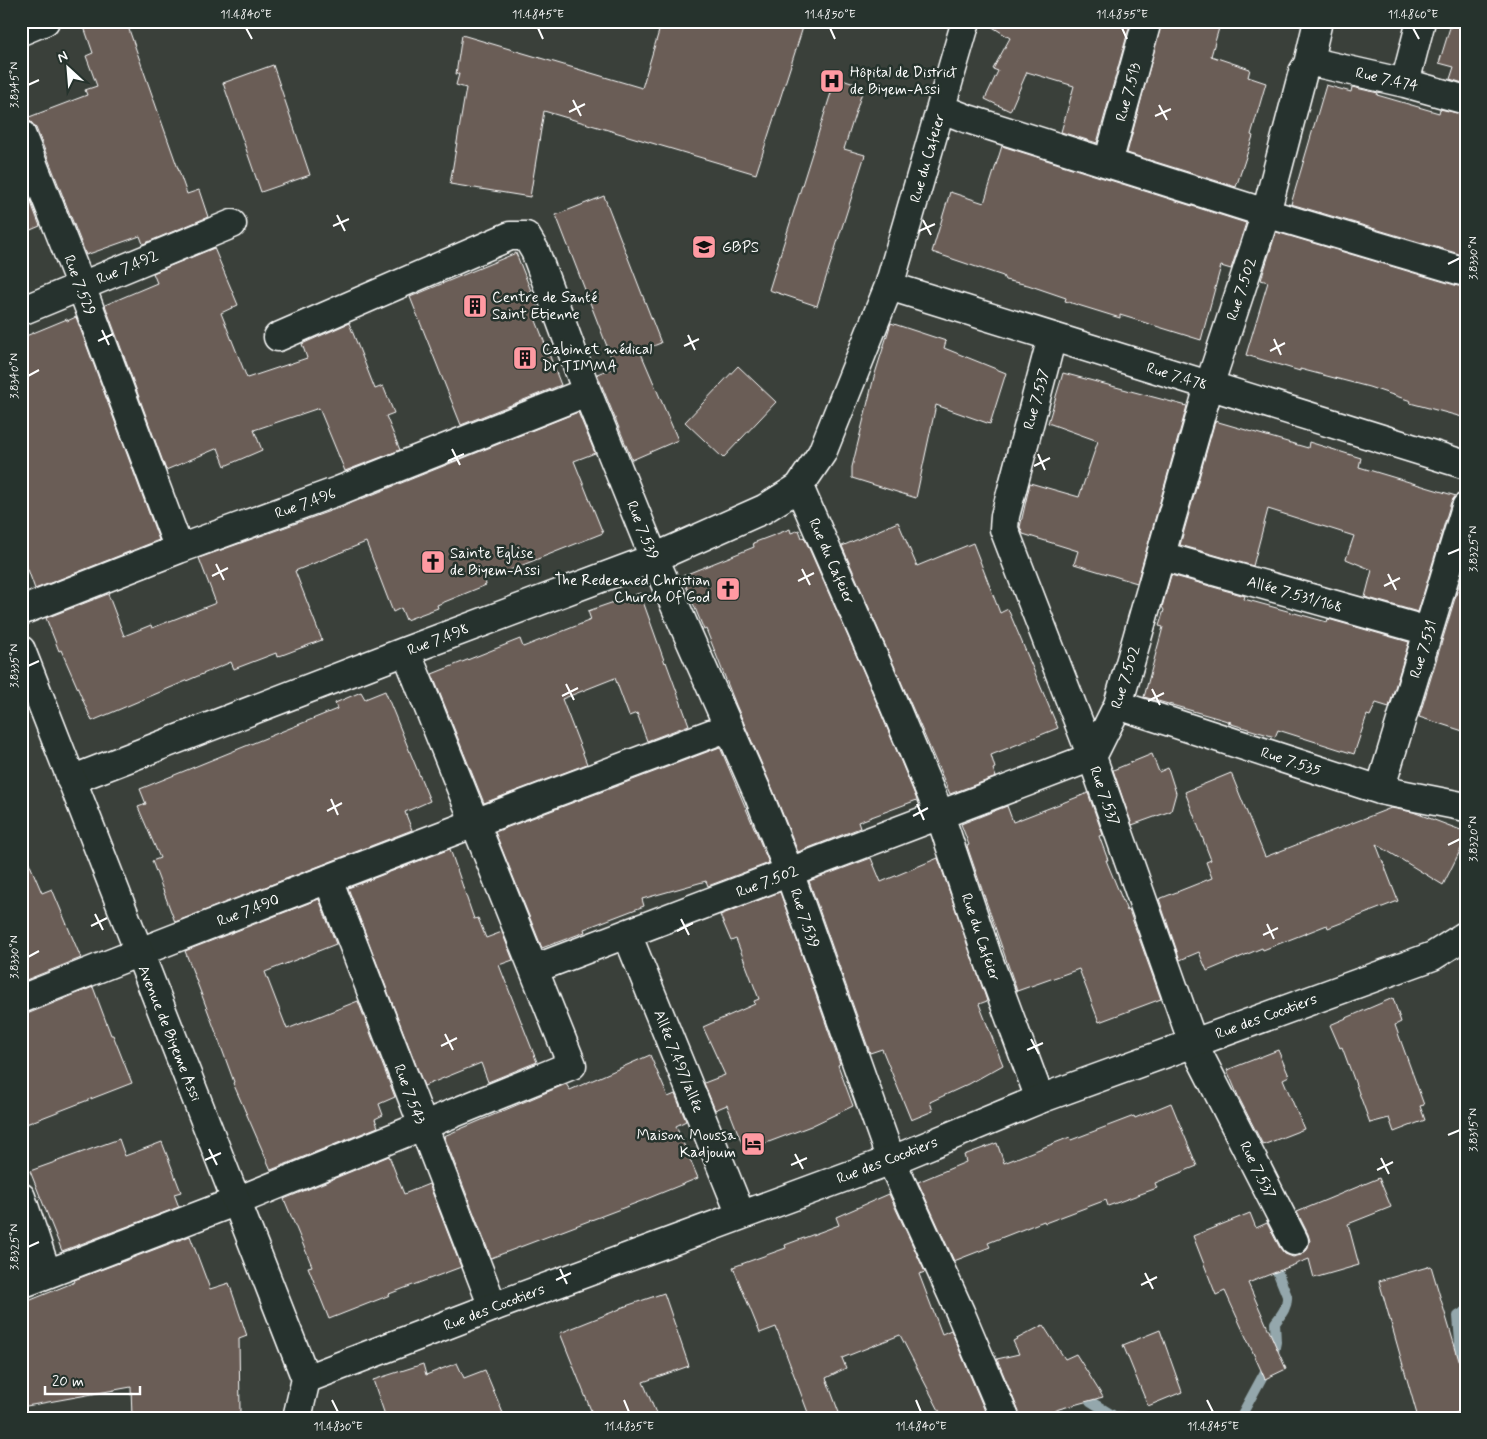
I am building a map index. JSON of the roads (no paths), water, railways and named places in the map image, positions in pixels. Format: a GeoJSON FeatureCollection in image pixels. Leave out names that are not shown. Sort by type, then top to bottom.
{"type":"FeatureCollection","features":[{"type":"Feature","properties":{"kind":"street"},"geometry":{"type":"LineString","coordinates":[[21,31],[45,21]]}},
{"type":"Feature","properties":{"kind":"street","name":"Rue du Cafeier"},"geometry":{"type":"LineString","coordinates":[[966,21],[890,286],[822,453],[800,487],[940,815],[987,956],[1040,1099]]}},
{"type":"Feature","properties":{"kind":"street","name":"Rue 7.513"},"geometry":{"type":"LineString","coordinates":[[1108,163],[1147,21]]}},
{"type":"Feature","properties":{"kind":"street","name":"Rue 7.502"},"geometry":{"type":"LineString","coordinates":[[534,969],[1092,757],[1118,705],[1209,386],[1266,213],[1303,72],[1308,64],[1318,21]]}},
{"type":"Feature","properties":{"kind":"street"},"geometry":{"type":"LineString","coordinates":[[1405,83],[1421,21]]}},
{"type":"Feature","properties":{"kind":"street","name":"Rue 7.474"},"geometry":{"type":"LineString","coordinates":[[1308,64],[1317,63],[1405,83],[1466,100]]}},
{"type":"Feature","properties":{"kind":"street"},"geometry":{"type":"LineString","coordinates":[[942,109],[968,119],[1266,213],[1462,271]]}},
{"type":"Feature","properties":{"kind":"street","name":"Rue 7.529"},"geometry":{"type":"LineString","coordinates":[[21,134],[81,286],[179,549]]}},
{"type":"Feature","properties":{"kind":"street","name":"Rue 7.492"},"geometry":{"type":"LineString","coordinates":[[21,311],[232,224]]}},
{"type":"Feature","properties":{"kind":"street","name":"Rue 7.539"},"geometry":{"type":"LineString","coordinates":[[278,337],[510,236],[526,236],[535,251],[587,392],[654,558],[729,727],[789,872],[891,1160],[960,1312],[1005,1418]]}},
{"type":"Feature","properties":{"kind":"street","name":"Rue 7.478"},"geometry":{"type":"LineString","coordinates":[[890,286],[1466,465]]}},
{"type":"Feature","properties":{"kind":"street","name":"Rue 7.537"},"geometry":{"type":"LineString","coordinates":[[1052,337],[1005,516],[1004,529],[1092,757],[1193,1042],[1294,1241]]}},
{"type":"Feature","properties":{"kind":"street","name":"Rue 7.496"},"geometry":{"type":"LineString","coordinates":[[21,611],[179,549],[338,490],[587,392]]}},
{"type":"Feature","properties":{"kind":"street","name":"Rue 7.498"},"geometry":{"type":"LineString","coordinates":[[71,780],[654,558],[764,509],[800,487]]}},
{"type":"Feature","properties":{"kind":"street","name":"Rue 7.531"},"geometry":{"type":"LineString","coordinates":[[1380,790],[1466,507]]}},
{"type":"Feature","properties":{"kind":"street","name":"Allée 7.531/168"},"geometry":{"type":"LineString","coordinates":[[1161,556],[1428,631]]}},
{"type":"Feature","properties":{"kind":"street","name":"Avenue de Biyeme Assi"},"geometry":{"type":"LineString","coordinates":[[21,650],[306,1380]]}},
{"type":"Feature","properties":{"kind":"street"},"geometry":{"type":"LineString","coordinates":[[21,1284],[237,1201],[572,1065],[406,651]]}},
{"type":"Feature","properties":{"kind":"street","name":"Rue 7.535"},"geometry":{"type":"LineString","coordinates":[[1118,705],[1380,790],[1466,806]]}},
{"type":"Feature","properties":{"kind":"street","name":"Rue 7.490"},"geometry":{"type":"LineString","coordinates":[[21,1000],[138,952],[475,822],[729,727]]}},
{"type":"Feature","properties":{"kind":"street","name":"Rue 7.543"},"geometry":{"type":"LineString","coordinates":[[328,879],[493,1307]]}},
{"type":"Feature","properties":{"kind":"street","name":"Allée 7.497/allée"},"geometry":{"type":"LineString","coordinates":[[627,934],[741,1215]]}},
{"type":"Feature","properties":{"kind":"street","name":"Rue des Cocotiers"},"geometry":{"type":"LineString","coordinates":[[306,1380],[493,1307],[891,1160],[1040,1099],[1433,956],[1466,934]]}},
{"type":"Feature","properties":{"kind":"street"},"geometry":{"type":"LineString","coordinates":[[21,1197],[47,1274]]}},
{"type":"Feature","properties":{"kind":"street"},"geometry":{"type":"LineString","coordinates":[[297,1418],[306,1380]]}},
{"type":"Feature","properties":{"kind":"waterway"},"geometry":{"type":"LineString","coordinates":[[1240,1418],[1273,1357],[1276,1342],[1275,1323],[1284,1311],[1286,1304],[1287,1296],[1273,1261]]}},
{"type":"Feature","properties":{"kind":"waterway"},"geometry":{"type":"LineString","coordinates":[[1455,1370],[1460,1342],[1458,1316],[1466,1311]]}},
{"type":"Feature","properties":{"kind":"waterway"},"geometry":{"type":"LineString","coordinates":[[1458,1399],[1462,1418]]}},
{"type":"Feature","properties":{"kind":"waterway"},"geometry":{"type":"LineString","coordinates":[[1090,1401],[1114,1416],[1140,1418]]}},
{"type":"Feature","properties":{"kind":"place","name":"Hôpital de District de Biyem-Assi"},"geometry":{"type":"Point","coordinates":[832,81]}},
{"type":"Feature","properties":{"kind":"place","name":"GBPS"},"geometry":{"type":"Point","coordinates":[704,247]}},
{"type":"Feature","properties":{"kind":"place","name":"Centre de Santé Saint Etienne"},"geometry":{"type":"Point","coordinates":[475,306]}},
{"type":"Feature","properties":{"kind":"place","name":"Cabinet médical Dr TIMMA"},"geometry":{"type":"Point","coordinates":[525,358]}},
{"type":"Feature","properties":{"kind":"place","name":"Sainte Eglise de Biyem-Assi"},"geometry":{"type":"Point","coordinates":[433,562]}},
{"type":"Feature","properties":{"kind":"place","name":"The Redeemed Christian Church Of God"},"geometry":{"type":"Point","coordinates":[728,589]}},
{"type":"Feature","properties":{"kind":"place","name":"Maison Moussa Kadjoum"},"geometry":{"type":"Point","coordinates":[753,1144]}}]}
